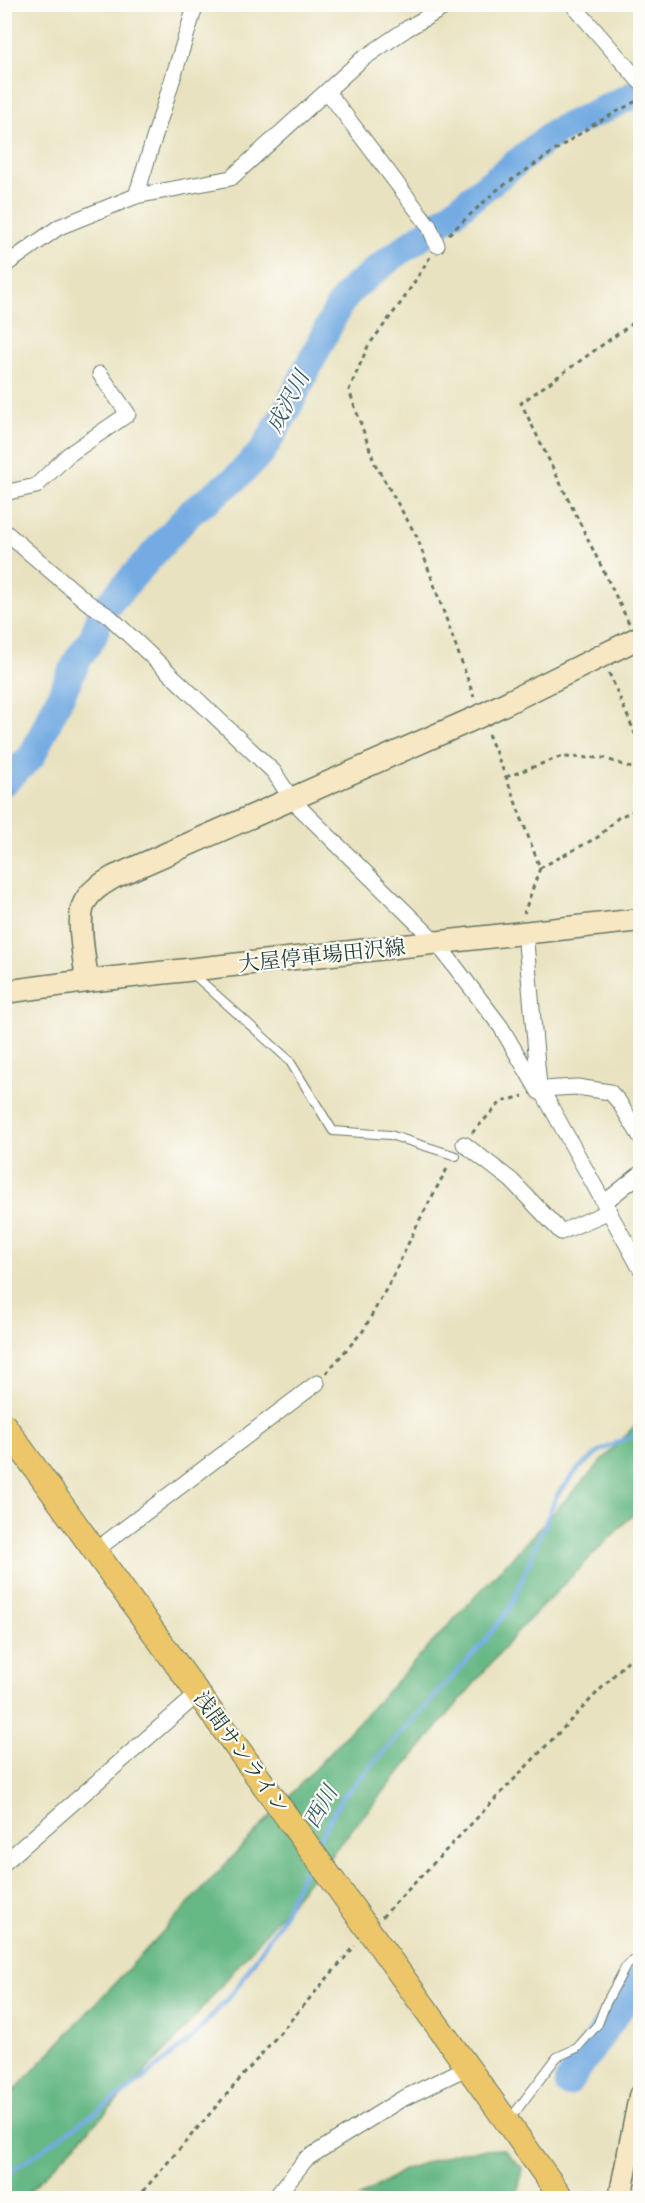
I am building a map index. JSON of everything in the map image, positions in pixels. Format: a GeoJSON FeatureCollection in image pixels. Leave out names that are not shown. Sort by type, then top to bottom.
{"type":"FeatureCollection","features":[{"type":"Feature","properties":{"kind":"main road","name":"浅間サンライン"},"geometry":{"type":"LineString","coordinates":[[4,1425],[562,2199]]}},
{"type":"Feature","properties":{"kind":"street"},"geometry":{"type":"LineString","coordinates":[[136,196],[196,4]]}},
{"type":"Feature","properties":{"kind":"street"},"geometry":{"type":"LineString","coordinates":[[5,264],[59,227],[136,196],[231,178],[361,60],[408,28],[450,4]]}},
{"type":"Feature","properties":{"kind":"street"},"geometry":{"type":"LineString","coordinates":[[572,4],[640,82]]}},
{"type":"Feature","properties":{"kind":"street"},"geometry":{"type":"LineString","coordinates":[[327,92],[434,236]]}},
{"type":"Feature","properties":{"kind":"street"},"geometry":{"type":"LineString","coordinates":[[4,494],[15,489],[36,486],[68,455],[128,414],[100,374]]}},
{"type":"Feature","properties":{"kind":"street"},"geometry":{"type":"LineString","coordinates":[[4,531],[87,602],[110,617],[274,772],[292,800],[437,943],[501,1027],[608,1207],[640,1268]]}},
{"type":"Feature","properties":{"kind":"street"},"geometry":{"type":"LineString","coordinates":[[87,981],[81,923],[83,905],[96,888],[114,877],[480,716],[639,638]]}},
{"type":"Feature","properties":{"kind":"street","name":"大屋停車場田沢線"},"geometry":{"type":"LineString","coordinates":[[4,992],[640,920]]}},
{"type":"Feature","properties":{"kind":"street"},"geometry":{"type":"LineString","coordinates":[[525,932],[540,1091]]}},
{"type":"Feature","properties":{"kind":"street"},"geometry":{"type":"LineString","coordinates":[[540,1091],[578,1087],[610,1092],[619,1102],[640,1136]]}},
{"type":"Feature","properties":{"kind":"street"},"geometry":{"type":"LineString","coordinates":[[460,1150],[511,1180],[561,1232],[608,1207],[640,1174]]}},
{"type":"Feature","properties":{"kind":"street"},"geometry":{"type":"LineString","coordinates":[[96,1550],[317,1383]]}},
{"type":"Feature","properties":{"kind":"street"},"geometry":{"type":"LineString","coordinates":[[4,1863],[198,1694]]}},
{"type":"Feature","properties":{"kind":"street"},"geometry":{"type":"LineString","coordinates":[[275,2199],[306,2159],[400,2100],[468,2067]]}},
{"type":"Feature","properties":{"kind":"street"},"geometry":{"type":"LineString","coordinates":[[620,2199],[640,2096]]}},
{"type":"Feature","properties":{"kind":"lane"},"geometry":{"type":"LineString","coordinates":[[190,971],[289,1060],[333,1131],[390,1135],[460,1150]]}},
{"type":"Feature","properties":{"kind":"lane"},"geometry":{"type":"LineString","coordinates":[[507,2123],[557,2057],[577,2048],[598,2024],[606,2003],[625,1968],[640,1953]]}},
{"type":"Feature","properties":{"kind":"path"},"geometry":{"type":"LineString","coordinates":[[525,932],[524,914],[540,868],[480,716],[417,537],[375,464],[349,390],[368,346],[403,300],[434,236],[591,126],[640,99]]}},
{"type":"Feature","properties":{"kind":"path"},"geometry":{"type":"LineString","coordinates":[[639,638],[521,403],[640,318]]}},
{"type":"Feature","properties":{"kind":"path"},"geometry":{"type":"LineString","coordinates":[[601,655],[640,745]]}},
{"type":"Feature","properties":{"kind":"path"},"geometry":{"type":"LineString","coordinates":[[506,777],[560,757],[604,758],[640,771]]}},
{"type":"Feature","properties":{"kind":"path"},"geometry":{"type":"LineString","coordinates":[[540,868],[598,837],[619,817],[640,808]]}},
{"type":"Feature","properties":{"kind":"path"},"geometry":{"type":"LineString","coordinates":[[317,1383],[363,1331],[390,1282],[442,1174],[460,1150],[501,1102],[540,1091]]}},
{"type":"Feature","properties":{"kind":"path"},"geometry":{"type":"LineString","coordinates":[[137,2199],[369,1930],[640,1648]]}},
{"type":"Feature","properties":{"kind":"green space"},"geometry":{"type":"Polygon","coordinates":[[[640,1420],[640,1507],[518,1631],[175,2041],[23,2198],[5,2198],[4,2102],[640,1420]]]}},
{"type":"Feature","properties":{"kind":"green space"},"geometry":{"type":"Polygon","coordinates":[[[503,2149],[522,2168],[517,2198],[358,2198],[405,2169],[462,2151],[503,2149]]]}},
{"type":"Feature","properties":{"kind":"waterway","name":"成沢川"},"geometry":{"type":"LineString","coordinates":[[4,782],[32,756],[79,657],[93,637],[102,611],[190,513],[235,479],[262,452],[286,411],[340,304],[354,287],[555,132],[640,92]]}},
{"type":"Feature","properties":{"kind":"waterway","name":"西川"},"geometry":{"type":"LineString","coordinates":[[316,1846],[342,1798],[485,1641],[511,1606],[557,1495],[578,1469],[600,1451],[640,1432]]}},
{"type":"Feature","properties":{"kind":"waterway","name":"西川"},"geometry":{"type":"LineString","coordinates":[[4,2179],[14,2169],[139,2082],[191,2039],[235,1990],[280,1922],[308,1861]]}},
{"type":"Feature","properties":{"kind":"waterway"},"geometry":{"type":"LineString","coordinates":[[568,2083],[640,1979]]}}]}
